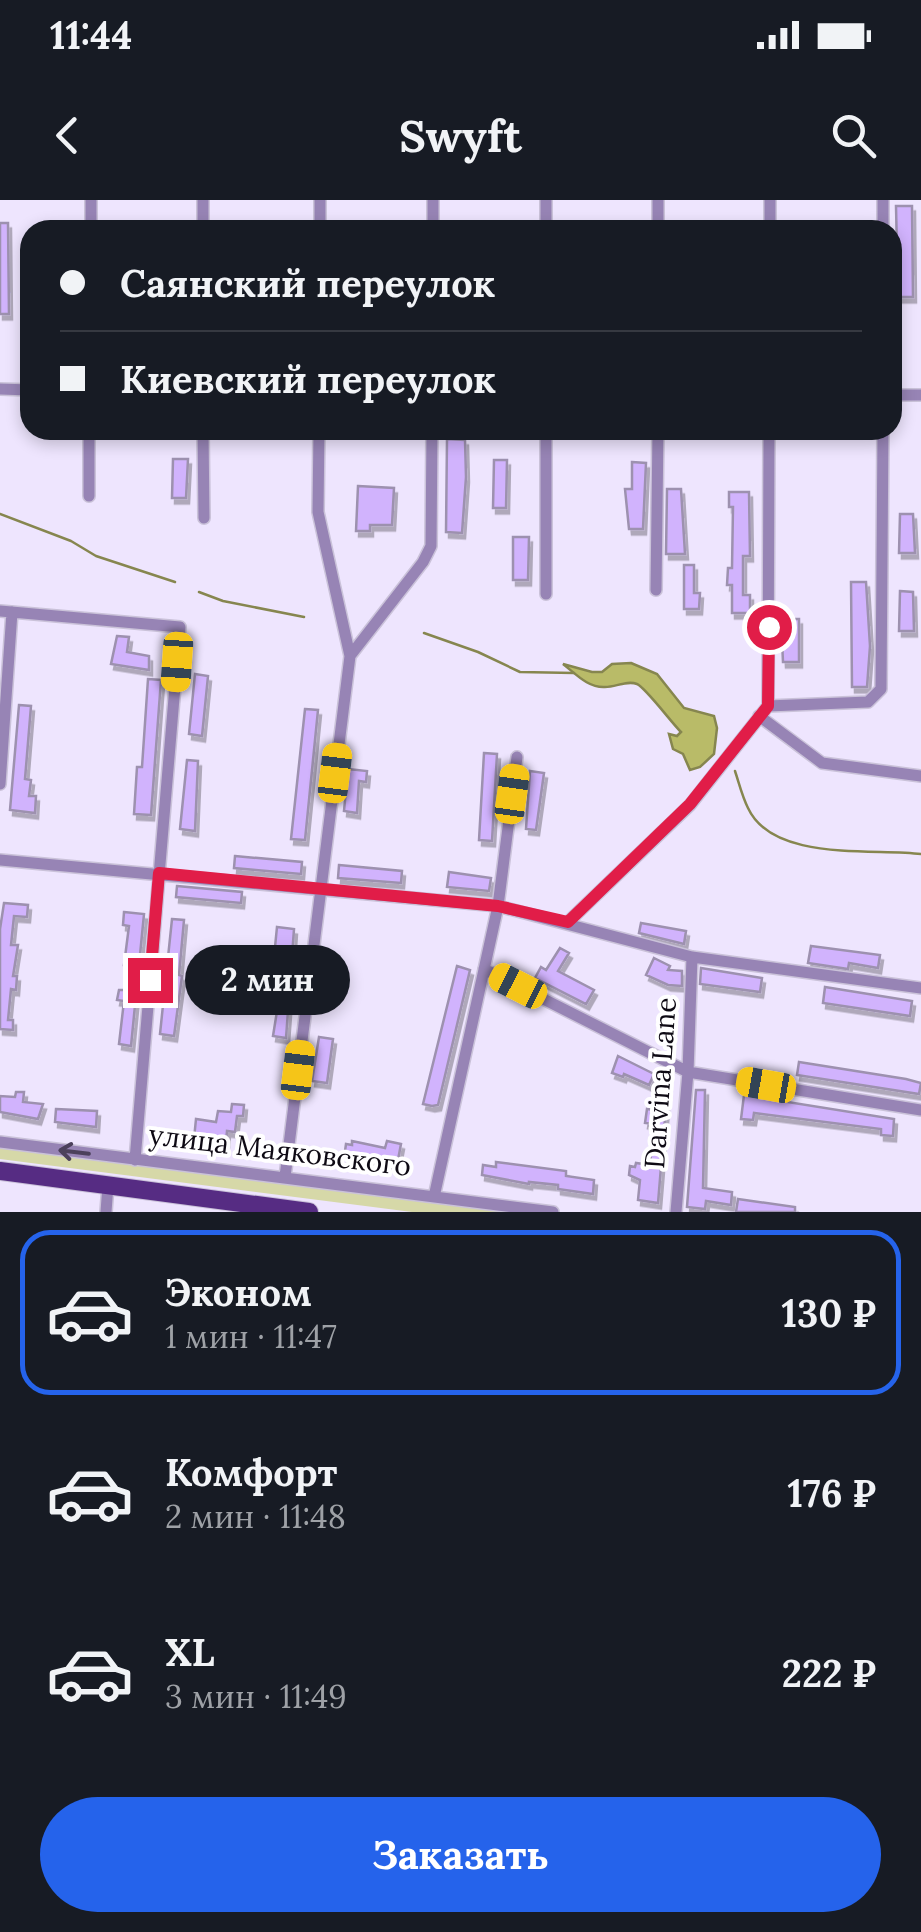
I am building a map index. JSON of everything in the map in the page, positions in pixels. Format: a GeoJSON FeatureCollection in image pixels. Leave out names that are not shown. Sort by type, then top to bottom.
{"type":"FeatureCollection","features":[{"type":"Feature","properties":{"kind":"main road","name":"улица Маяковского"},"geometry":{"type":"LineString","coordinates":[[0,1171],[247,1208],[309,1212]]}},
{"type":"Feature","properties":{"kind":"street"},"geometry":{"type":"LineString","coordinates":[[89,440],[89,496]]}},
{"type":"Feature","properties":{"kind":"street"},"geometry":{"type":"LineString","coordinates":[[202,440],[204,518]]}},
{"type":"Feature","properties":{"kind":"street"},"geometry":{"type":"LineString","coordinates":[[285,1177],[350,656],[318,512],[319,440]]}},
{"type":"Feature","properties":{"kind":"street"},"geometry":{"type":"LineString","coordinates":[[350,656],[423,562],[431,546],[432,440]]}},
{"type":"Feature","properties":{"kind":"street"},"geometry":{"type":"LineString","coordinates":[[546,440],[546,594]]}},
{"type":"Feature","properties":{"kind":"street"},"geometry":{"type":"LineString","coordinates":[[656,590],[658,440]]}},
{"type":"Feature","properties":{"kind":"street"},"geometry":{"type":"LineString","coordinates":[[568,922],[690,804],[764,711],[770,440]]}},
{"type":"Feature","properties":{"kind":"street"},"geometry":{"type":"LineString","coordinates":[[764,711],[868,702],[881,689],[883,440]]}},
{"type":"Feature","properties":{"kind":"street"},"geometry":{"type":"LineString","coordinates":[[0,784],[6,611],[180,626],[135,1160]]}},
{"type":"Feature","properties":{"kind":"street"},"geometry":{"type":"LineString","coordinates":[[764,711],[822,762],[921,776]]}},
{"type":"Feature","properties":{"kind":"street"},"geometry":{"type":"LineString","coordinates":[[434,1197],[498,906],[517,757]]}},
{"type":"Feature","properties":{"kind":"street"},"geometry":{"type":"LineString","coordinates":[[0,860],[498,906],[692,957],[921,988]]}},
{"type":"Feature","properties":{"kind":"street","name":"Darvina Lane"},"geometry":{"type":"LineString","coordinates":[[676,1212],[688,1072],[692,957]]}},
{"type":"Feature","properties":{"kind":"street"},"geometry":{"type":"LineString","coordinates":[[484,969],[688,1072],[921,1110]]}},
{"type":"Feature","properties":{"kind":"street","name":"улица Маяковского"},"geometry":{"type":"LineString","coordinates":[[0,1142],[552,1212]]}},
{"type":"Feature","properties":{"kind":"street"},"geometry":{"type":"LineString","coordinates":[[106,1212],[108,1185]]}},
{"type":"Feature","properties":{"kind":"shaded area"},"geometry":{"type":"Polygon","coordinates":[[[631,663],[657,674],[684,708],[714,716],[714,754],[700,767],[690,770],[683,754],[673,749],[669,734],[677,736],[681,732],[641,687],[629,683],[593,685],[563,664],[602,672],[612,664],[631,663]]]}},
{"type":"Feature","properties":{"kind":"shaded area"},"geometry":{"type":"Polygon","coordinates":[[[0,1148],[503,1212],[412,1212],[0,1159],[0,1148]]]}},
{"type":"Feature","properties":{"kind":"building"},"geometry":{"type":"Polygon","coordinates":[[[896,206],[912,206],[913,297],[902,297],[902,220],[896,220],[896,206]]]}},
{"type":"Feature","properties":{"kind":"building"},"geometry":{"type":"Polygon","coordinates":[[[0,223],[8,223],[9,314],[0,314],[0,223]]]}},
{"type":"Feature","properties":{"kind":"building"},"geometry":{"type":"Polygon","coordinates":[[[447,440],[465,440],[462,533],[446,532],[447,440]]]}},
{"type":"Feature","properties":{"kind":"building"},"geometry":{"type":"Polygon","coordinates":[[[173,459],[188,459],[186,498],[172,498],[173,459]]]}},
{"type":"Feature","properties":{"kind":"building"},"geometry":{"type":"Polygon","coordinates":[[[494,460],[507,460],[506,508],[493,508],[494,460]]]}},
{"type":"Feature","properties":{"kind":"building"},"geometry":{"type":"Polygon","coordinates":[[[632,462],[646,463],[643,529],[629,529],[625,489],[632,489],[632,462]]]}},
{"type":"Feature","properties":{"kind":"building"},"geometry":{"type":"Polygon","coordinates":[[[358,486],[394,488],[392,525],[370,525],[370,531],[356,531],[358,486]]]}},
{"type":"Feature","properties":{"kind":"building"},"geometry":{"type":"Polygon","coordinates":[[[667,489],[681,489],[685,554],[666,554],[667,489]]]}},
{"type":"Feature","properties":{"kind":"building"},"geometry":{"type":"Polygon","coordinates":[[[729,492],[749,492],[750,556],[743,556],[743,595],[750,595],[750,613],[732,613],[732,585],[727,585],[728,568],[732,568],[733,507],[729,507],[729,492]]]}},
{"type":"Feature","properties":{"kind":"building"},"geometry":{"type":"Polygon","coordinates":[[[900,514],[913,514],[915,553],[899,553],[900,514]]]}},
{"type":"Feature","properties":{"kind":"building"},"geometry":{"type":"Polygon","coordinates":[[[513,537],[529,537],[528,580],[513,580],[513,537]]]}},
{"type":"Feature","properties":{"kind":"building"},"geometry":{"type":"Polygon","coordinates":[[[684,565],[694,565],[694,593],[700,593],[699,609],[684,609],[684,565]]]}},
{"type":"Feature","properties":{"kind":"building"},"geometry":{"type":"Polygon","coordinates":[[[851,582],[866,582],[870,646],[867,687],[852,687],[851,582]]]}},
{"type":"Feature","properties":{"kind":"building"},"geometry":{"type":"Polygon","coordinates":[[[900,591],[913,592],[914,631],[899,631],[900,591]]]}},
{"type":"Feature","properties":{"kind":"building"},"geometry":{"type":"Polygon","coordinates":[[[781,619],[799,619],[799,662],[783,662],[781,619]]]}},
{"type":"Feature","properties":{"kind":"building"},"geometry":{"type":"Polygon","coordinates":[[[117,636],[129,637],[127,652],[149,656],[149,670],[111,664],[117,636]]]}},
{"type":"Feature","properties":{"kind":"building"},"geometry":{"type":"Polygon","coordinates":[[[195,674],[208,676],[202,736],[189,734],[195,674]]]}},
{"type":"Feature","properties":{"kind":"building"},"geometry":{"type":"Polygon","coordinates":[[[148,679],[161,680],[151,815],[134,814],[137,767],[142,767],[148,679]]]}},
{"type":"Feature","properties":{"kind":"building"},"geometry":{"type":"Polygon","coordinates":[[[19,705],[31,706],[25,779],[31,780],[29,796],[36,796],[35,813],[10,810],[19,705]]]}},
{"type":"Feature","properties":{"kind":"building"},"geometry":{"type":"Polygon","coordinates":[[[305,709],[318,710],[305,840],[291,839],[305,709]]]}},
{"type":"Feature","properties":{"kind":"building"},"geometry":{"type":"Polygon","coordinates":[[[484,753],[497,754],[492,841],[479,840],[484,753]]]}},
{"type":"Feature","properties":{"kind":"building"},"geometry":{"type":"Polygon","coordinates":[[[187,760],[198,761],[195,831],[180,829],[187,760]]]}},
{"type":"Feature","properties":{"kind":"building"},"geometry":{"type":"Polygon","coordinates":[[[348,769],[367,771],[366,782],[359,781],[357,813],[344,811],[348,769]]]}},
{"type":"Feature","properties":{"kind":"building"},"geometry":{"type":"Polygon","coordinates":[[[530,771],[544,773],[536,830],[526,829],[530,771]]]}},
{"type":"Feature","properties":{"kind":"building"},"geometry":{"type":"Polygon","coordinates":[[[235,856],[302,862],[301,874],[234,868],[235,856]]]}},
{"type":"Feature","properties":{"kind":"building"},"geometry":{"type":"Polygon","coordinates":[[[339,865],[402,871],[401,883],[338,878],[339,865]]]}},
{"type":"Feature","properties":{"kind":"building"},"geometry":{"type":"Polygon","coordinates":[[[449,872],[491,878],[489,891],[447,887],[449,872]]]}},
{"type":"Feature","properties":{"kind":"building"},"geometry":{"type":"Polygon","coordinates":[[[177,886],[242,892],[241,903],[176,897],[177,886]]]}},
{"type":"Feature","properties":{"kind":"building"},"geometry":{"type":"Polygon","coordinates":[[[4,903],[28,905],[27,917],[14,916],[11,945],[18,945],[13,976],[17,976],[16,990],[11,989],[8,1020],[13,1020],[13,1030],[0,1029],[0,929],[4,903]]]}},
{"type":"Feature","properties":{"kind":"building"},"geometry":{"type":"Polygon","coordinates":[[[124,912],[144,914],[131,1046],[119,1044],[124,1001],[117,1000],[119,990],[125,990],[129,926],[123,925],[124,912]]]}},
{"type":"Feature","properties":{"kind":"building"},"geometry":{"type":"Polygon","coordinates":[[[172,919],[184,920],[174,1036],[160,1034],[172,919]]]}},
{"type":"Feature","properties":{"kind":"building"},"geometry":{"type":"Polygon","coordinates":[[[641,923],[686,931],[684,944],[639,933],[641,923]]]}},
{"type":"Feature","properties":{"kind":"building"},"geometry":{"type":"Polygon","coordinates":[[[277,927],[294,929],[286,1038],[273,1036],[282,980],[277,980],[278,971],[270,971],[268,960],[270,947],[275,947],[277,927]]]}},
{"type":"Feature","properties":{"kind":"building"},"geometry":{"type":"Polygon","coordinates":[[[811,946],[880,955],[878,968],[849,963],[848,969],[808,963],[811,946]]]}},
{"type":"Feature","properties":{"kind":"building"},"geometry":{"type":"Polygon","coordinates":[[[560,948],[569,953],[558,971],[594,990],[586,1004],[535,978],[541,967],[546,970],[560,948]]]}},
{"type":"Feature","properties":{"kind":"building"},"geometry":{"type":"Polygon","coordinates":[[[654,958],[670,966],[668,970],[682,971],[682,986],[668,985],[646,975],[654,958]]]}},
{"type":"Feature","properties":{"kind":"building"},"geometry":{"type":"Polygon","coordinates":[[[457,966],[470,970],[438,1105],[432,1106],[423,1104],[457,966]]]}},
{"type":"Feature","properties":{"kind":"building"},"geometry":{"type":"Polygon","coordinates":[[[701,968],[762,978],[760,992],[700,984],[701,968]]]}},
{"type":"Feature","properties":{"kind":"building"},"geometry":{"type":"Polygon","coordinates":[[[825,987],[912,1001],[910,1016],[823,1003],[825,987]]]}},
{"type":"Feature","properties":{"kind":"building"},"geometry":{"type":"Polygon","coordinates":[[[319,1037],[333,1039],[327,1083],[312,1081],[319,1037]]]}},
{"type":"Feature","properties":{"kind":"building"},"geometry":{"type":"Polygon","coordinates":[[[618,1056],[654,1074],[649,1085],[612,1073],[618,1056]]]}},
{"type":"Feature","properties":{"kind":"building"},"geometry":{"type":"Polygon","coordinates":[[[799,1062],[921,1083],[919,1094],[797,1075],[799,1062]]]}},
{"type":"Feature","properties":{"kind":"building"},"geometry":{"type":"Polygon","coordinates":[[[696,1090],[705,1090],[703,1188],[732,1192],[731,1205],[706,1201],[705,1209],[687,1207],[696,1090]]]}},
{"type":"Feature","properties":{"kind":"building"},"geometry":{"type":"Polygon","coordinates":[[[16,1092],[24,1092],[23,1102],[43,1104],[38,1119],[0,1112],[0,1096],[15,1097],[16,1092]]]}},
{"type":"Feature","properties":{"kind":"building"},"geometry":{"type":"Polygon","coordinates":[[[744,1095],[894,1119],[893,1136],[881,1135],[881,1129],[754,1113],[753,1120],[741,1119],[744,1095]]]}},
{"type":"Feature","properties":{"kind":"building"},"geometry":{"type":"Polygon","coordinates":[[[232,1104],[244,1105],[243,1116],[237,1116],[235,1132],[227,1131],[226,1142],[194,1139],[196,1119],[216,1122],[218,1111],[231,1112],[232,1104]]]}},
{"type":"Feature","properties":{"kind":"building"},"geometry":{"type":"Polygon","coordinates":[[[656,1106],[666,1106],[658,1203],[638,1200],[640,1180],[629,1175],[630,1166],[635,1167],[636,1163],[650,1165],[654,1124],[645,1123],[647,1109],[655,1110],[656,1106]]]}},
{"type":"Feature","properties":{"kind":"building"},"geometry":{"type":"Polygon","coordinates":[[[56,1109],[97,1111],[96,1127],[55,1122],[56,1109]]]}},
{"type":"Feature","properties":{"kind":"building"},"geometry":{"type":"Polygon","coordinates":[[[352,1141],[385,1148],[387,1141],[401,1144],[397,1165],[344,1158],[346,1144],[352,1145],[352,1141]]]}},
{"type":"Feature","properties":{"kind":"building"},"geometry":{"type":"Polygon","coordinates":[[[496,1162],[566,1171],[566,1176],[594,1180],[593,1194],[482,1175],[483,1165],[496,1167],[496,1162]]]}},
{"type":"Feature","properties":{"kind":"building"},"geometry":{"type":"Polygon","coordinates":[[[738,1199],[795,1207],[795,1212],[736,1212],[738,1199]]]}},
{"type":"Feature","properties":{"kind":"waterway"},"geometry":{"type":"LineString","coordinates":[[0,514],[71,541],[96,556],[175,582]]}},
{"type":"Feature","properties":{"kind":"waterway"},"geometry":{"type":"LineString","coordinates":[[199,592],[223,601],[304,617]]}},
{"type":"Feature","properties":{"kind":"waterway"},"geometry":{"type":"LineString","coordinates":[[424,633],[520,672],[574,673]]}},
{"type":"Feature","properties":{"kind":"waterway"},"geometry":{"type":"LineString","coordinates":[[735,771],[748,808],[761,825],[779,837],[826,849],[921,854]]}},
{"type":"Feature","properties":{"kind":"route"},"geometry":{"type":"LineString","coordinates":[[150,980],[159,873],[498,906],[568,922],[690,804],[768,706],[769,627]]}}]}
